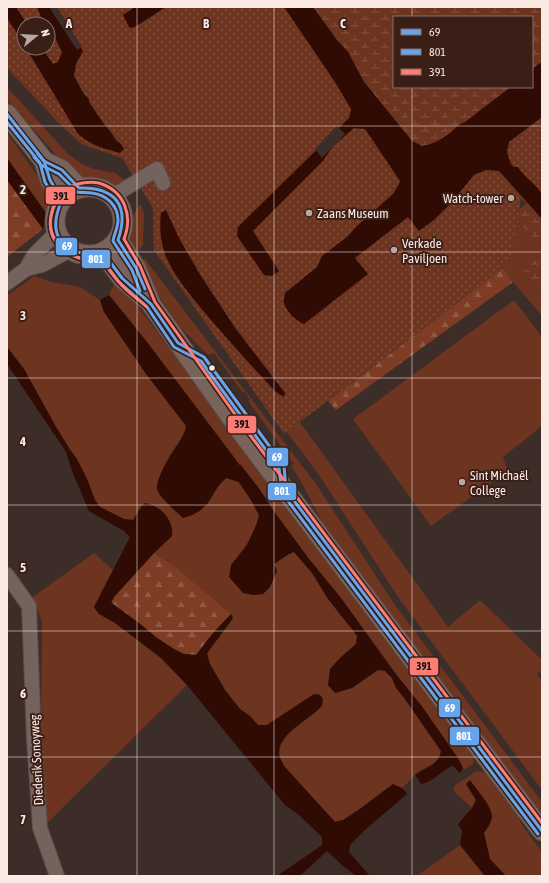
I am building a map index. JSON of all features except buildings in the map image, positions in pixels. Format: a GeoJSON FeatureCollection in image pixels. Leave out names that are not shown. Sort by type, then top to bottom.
{"type":"FeatureCollection","features":[{"type":"Feature","properties":{"kind":"main road"},"geometry":{"type":"LineString","coordinates":[[7,114],[44,161],[50,180],[62,200]]}},
{"type":"Feature","properties":{"kind":"main road"},"geometry":{"type":"LineString","coordinates":[[44,161],[62,170],[79,188]]}},
{"type":"Feature","properties":{"kind":"main road"},"geometry":{"type":"LineString","coordinates":[[91,187],[112,195],[122,212],[124,222],[118,240],[113,246],[100,254],[90,256],[79,254],[70,250],[62,242],[55,224],[55,215],[62,200],[67,195],[79,188],[91,187]]}},
{"type":"Feature","properties":{"kind":"main road"},"geometry":{"type":"LineString","coordinates":[[118,240],[136,268],[151,304],[240,430],[542,831]]}},
{"type":"Feature","properties":{"kind":"main road"},"geometry":{"type":"LineString","coordinates":[[100,254],[110,262],[122,278],[151,304]]}},
{"type":"Feature","properties":{"kind":"street"},"geometry":{"type":"LineString","coordinates":[[112,195],[118,193],[158,169],[163,183]]}},
{"type":"Feature","properties":{"kind":"street"},"geometry":{"type":"LineString","coordinates":[[26,269],[34,255],[57,232]]}},
{"type":"Feature","properties":{"kind":"street"},"geometry":{"type":"LineString","coordinates":[[7,283],[26,269],[42,265],[70,250]]}},
{"type":"Feature","properties":{"kind":"street","name":"Diederik Sonoyweg"},"geometry":{"type":"LineString","coordinates":[[7,576],[29,606],[34,740],[40,828],[57,876]]}},
{"type":"Feature","properties":{"kind":"green space"},"geometry":{"type":"Polygon","coordinates":[[[7,7],[293,7],[400,161],[440,137],[511,89],[533,88],[542,64],[542,220],[521,198],[511,256],[500,264],[503,268],[284,434],[154,250],[153,208],[122,158],[81,144],[7,68],[7,7]]]}},
{"type":"Feature","properties":{"kind":"green space"},"geometry":{"type":"Polygon","coordinates":[[[313,7],[542,7],[542,62],[533,68],[533,16],[393,16],[393,88],[510,88],[451,132],[432,143],[422,146],[412,141],[364,82],[348,52],[337,40],[313,7]]]}},
{"type":"Feature","properties":{"kind":"green space"},"geometry":{"type":"Polygon","coordinates":[[[7,87],[68,154],[82,164],[94,169],[115,173],[126,181],[117,187],[83,180],[67,167],[7,100],[7,87]]]}},
{"type":"Feature","properties":{"kind":"green space"},"geometry":{"type":"Polygon","coordinates":[[[7,133],[49,192],[50,207],[46,213],[7,158],[7,133]]]}},
{"type":"Feature","properties":{"kind":"green space"},"geometry":{"type":"Polygon","coordinates":[[[7,180],[43,229],[7,257],[7,180]]]}},
{"type":"Feature","properties":{"kind":"green space"},"geometry":{"type":"Polygon","coordinates":[[[527,203],[542,219],[542,245],[511,216],[527,203]]]}},
{"type":"Feature","properties":{"kind":"green space"},"geometry":{"type":"Polygon","coordinates":[[[141,204],[144,214],[143,245],[137,252],[131,241],[130,228],[131,221],[141,204]]]}},
{"type":"Feature","properties":{"kind":"green space"},"geometry":{"type":"Polygon","coordinates":[[[511,216],[542,245],[542,252],[523,272],[542,295],[542,316],[500,264],[511,255],[511,216]]]}},
{"type":"Feature","properties":{"kind":"green space"},"geometry":{"type":"Polygon","coordinates":[[[542,252],[542,295],[523,272],[542,252]]]}},
{"type":"Feature","properties":{"kind":"green space"},"geometry":{"type":"Polygon","coordinates":[[[145,259],[316,484],[395,605],[542,802],[542,815],[326,529],[291,466],[294,464],[248,401],[250,400],[244,391],[242,392],[214,353],[208,355],[179,326],[137,262],[145,259]]]}},
{"type":"Feature","properties":{"kind":"green space"},"geometry":{"type":"Polygon","coordinates":[[[503,268],[513,282],[336,410],[328,401],[503,268]]]}},
{"type":"Feature","properties":{"kind":"green space"},"geometry":{"type":"Polygon","coordinates":[[[34,276],[51,282],[80,287],[100,300],[104,312],[184,422],[186,426],[185,431],[175,449],[159,492],[173,508],[183,518],[207,505],[219,484],[226,478],[238,482],[251,500],[259,515],[252,536],[231,565],[274,564],[294,552],[312,573],[339,614],[357,636],[356,644],[339,659],[328,685],[335,693],[352,688],[378,669],[385,671],[392,678],[396,688],[441,751],[434,763],[416,774],[402,788],[393,785],[343,820],[335,822],[284,766],[279,755],[281,744],[287,735],[320,708],[323,699],[320,695],[314,694],[267,725],[257,725],[250,716],[240,709],[225,690],[210,664],[207,654],[233,618],[231,614],[178,569],[154,553],[172,536],[171,524],[164,514],[133,520],[124,519],[100,507],[95,500],[77,459],[56,427],[24,369],[7,347],[7,296],[34,276]]]}},
{"type":"Feature","properties":{"kind":"green space"},"geometry":{"type":"Polygon","coordinates":[[[117,279],[474,756],[473,764],[465,769],[463,768],[449,746],[341,598],[309,559],[266,498],[240,465],[236,469],[239,464],[147,342],[109,295],[117,279]]]}},
{"type":"Feature","properties":{"kind":"green space"},"geometry":{"type":"Polygon","coordinates":[[[514,300],[542,337],[542,426],[503,457],[508,471],[431,526],[353,419],[514,300]]]}},
{"type":"Feature","properties":{"kind":"green space"},"geometry":{"type":"Polygon","coordinates":[[[299,421],[448,627],[480,600],[542,660],[542,670],[537,674],[542,681],[542,790],[398,597],[317,472],[286,431],[299,421]]]}},
{"type":"Feature","properties":{"kind":"green space"},"geometry":{"type":"Polygon","coordinates":[[[94,553],[113,570],[94,607],[99,614],[115,623],[161,658],[187,685],[46,824],[41,732],[42,622],[33,597],[94,553]]]}},
{"type":"Feature","properties":{"kind":"green space"},"geometry":{"type":"Polygon","coordinates":[[[154,553],[178,569],[231,614],[214,632],[196,655],[184,654],[174,649],[157,638],[111,602],[154,553]]]}},
{"type":"Feature","properties":{"kind":"green space"},"geometry":{"type":"Polygon","coordinates":[[[477,771],[487,773],[516,812],[522,825],[542,852],[542,876],[506,876],[490,859],[484,833],[489,826],[492,816],[466,784],[476,800],[472,808],[454,791],[454,786],[477,771]]]}},
{"type":"Feature","properties":{"kind":"green space"},"geometry":{"type":"Polygon","coordinates":[[[460,845],[485,876],[417,876],[460,845]]]}},
{"type":"Feature","properties":{"kind":"shaded area"},"geometry":{"type":"Polygon","coordinates":[[[7,7],[16,7],[22,16],[16,16],[16,32],[7,18],[7,7]]]}},
{"type":"Feature","properties":{"kind":"shaded area"},"geometry":{"type":"Polygon","coordinates":[[[37,7],[55,7],[83,51],[76,64],[74,76],[104,124],[124,149],[120,153],[93,144],[78,134],[31,56],[48,56],[53,64],[58,62],[62,52],[56,40],[56,16],[41,16],[37,7]]]}},
{"type":"Feature","properties":{"kind":"shaded area"},"geometry":{"type":"Polygon","coordinates":[[[135,7],[166,7],[132,28],[129,27],[123,15],[135,7]]]}},
{"type":"Feature","properties":{"kind":"shaded area"},"geometry":{"type":"Polygon","coordinates":[[[284,7],[313,7],[337,40],[348,52],[364,82],[412,141],[422,146],[434,143],[445,137],[510,88],[533,88],[533,68],[542,62],[542,117],[509,142],[507,151],[511,164],[514,167],[518,167],[520,171],[541,192],[543,202],[542,219],[499,171],[486,170],[474,175],[452,202],[434,220],[419,231],[408,217],[355,258],[368,274],[304,324],[301,323],[285,306],[285,293],[317,267],[322,256],[347,237],[393,194],[400,181],[365,129],[354,128],[333,146],[323,161],[253,231],[279,271],[272,276],[264,275],[237,236],[238,227],[349,118],[351,109],[335,82],[284,7]]]}},
{"type":"Feature","properties":{"kind":"shaded area"},"geometry":{"type":"Polygon","coordinates":[[[7,158],[46,213],[43,229],[7,180],[7,158]]]}},
{"type":"Feature","properties":{"kind":"shaded area"},"geometry":{"type":"Polygon","coordinates":[[[166,210],[180,240],[201,276],[236,329],[285,393],[284,397],[276,392],[200,307],[171,267],[161,238],[161,213],[166,210]]]}},
{"type":"Feature","properties":{"kind":"shaded area"},"geometry":{"type":"Polygon","coordinates":[[[109,295],[147,342],[239,464],[238,466],[240,464],[258,487],[309,559],[341,598],[394,672],[421,705],[458,758],[463,768],[460,773],[453,766],[430,781],[421,784],[415,775],[435,763],[440,756],[441,751],[396,688],[392,678],[385,671],[378,670],[352,688],[335,693],[328,685],[330,669],[356,644],[357,636],[328,599],[312,573],[294,552],[274,564],[277,571],[270,587],[263,594],[253,595],[243,593],[229,577],[231,565],[247,545],[259,515],[239,482],[226,478],[200,511],[183,518],[160,495],[157,488],[159,478],[183,435],[186,426],[146,374],[104,312],[100,300],[109,295]]]}},
{"type":"Feature","properties":{"kind":"shaded area"},"geometry":{"type":"Polygon","coordinates":[[[7,347],[24,369],[56,427],[77,459],[95,500],[100,507],[124,519],[133,520],[145,503],[156,507],[169,519],[172,536],[154,553],[114,597],[111,603],[157,638],[184,654],[196,655],[214,632],[231,614],[233,618],[207,653],[210,664],[225,690],[240,709],[250,716],[258,725],[267,725],[314,694],[320,695],[323,699],[322,706],[289,733],[280,746],[279,754],[284,766],[335,822],[343,820],[357,811],[393,784],[402,788],[407,794],[366,829],[350,845],[349,852],[370,876],[356,876],[327,851],[300,876],[277,876],[322,845],[322,837],[299,815],[285,805],[187,685],[161,658],[115,623],[99,614],[94,607],[130,537],[124,531],[89,511],[72,471],[66,452],[7,364],[7,347]]]}},
{"type":"Feature","properties":{"kind":"shaded area"},"geometry":{"type":"Polygon","coordinates":[[[470,780],[487,803],[491,812],[491,820],[484,833],[490,859],[506,876],[485,876],[460,845],[462,831],[458,824],[472,808],[476,800],[466,784],[470,780]]]}},
{"type":"Feature","properties":{"kind":"pier"},"geometry":{"type":"Polygon","coordinates":[[[49,7],[57,7],[82,47],[77,50],[49,7]]]}},
{"type":"Feature","properties":{"kind":"pier"},"geometry":{"type":"Polygon","coordinates":[[[337,126],[345,134],[322,158],[315,149],[337,126]]]}},
{"type":"Feature","properties":{"kind":"transit line","name":"69"},"geometry":{"type":"LineString","coordinates":[[7,114],[44,161],[50,180],[62,200],[57,212],[56,223],[57,233],[61,241],[67,247],[76,251],[87,254],[100,254],[110,262],[122,278],[151,304],[178,343],[204,357],[284,466],[286,490],[542,831]]}},
{"type":"Feature","properties":{"kind":"transit line","name":"801"},"geometry":{"type":"LineString","coordinates":[[7,122],[40,163],[45,182],[56,200],[52,213],[51,225],[57,244],[64,251],[74,256],[85,259],[98,259],[119,282],[147,307],[174,347],[201,361],[279,468],[282,493],[538,834]]}},
{"type":"Feature","properties":{"kind":"transit line","name":"69"},"geometry":{"type":"LineString","coordinates":[[38,154],[44,161],[62,170],[79,188],[102,191],[116,200],[122,217],[118,240],[136,268],[145,289]]}},
{"type":"Feature","properties":{"kind":"transit line","name":"801"},"geometry":{"type":"LineString","coordinates":[[34,157],[41,165],[59,174],[77,192],[97,194],[106,198],[113,205],[116,210],[118,220],[113,241],[132,270],[140,291]]}},
{"type":"Feature","properties":{"kind":"transit line","name":"391"},"geometry":{"type":"LineString","coordinates":[[147,307],[121,285],[103,262],[96,259],[80,259],[63,250],[54,238],[50,224],[53,208],[61,195],[67,189],[74,185],[83,183],[99,183],[108,187],[121,198],[125,205],[128,222],[124,239],[140,266],[155,302],[244,427],[542,823]]}},
{"type":"Feature","properties":{"kind":"place","name":"Watch-tower"},"geometry":{"type":"Point","coordinates":[511,198]}},
{"type":"Feature","properties":{"kind":"place","name":"Zaans Museum"},"geometry":{"type":"Point","coordinates":[309,213]}},
{"type":"Feature","properties":{"kind":"place","name":"Verkade Paviljoen"},"geometry":{"type":"Point","coordinates":[394,250]}},
{"type":"Feature","properties":{"kind":"place","name":"Sint Michaël College"},"geometry":{"type":"Point","coordinates":[462,482]}}]}
